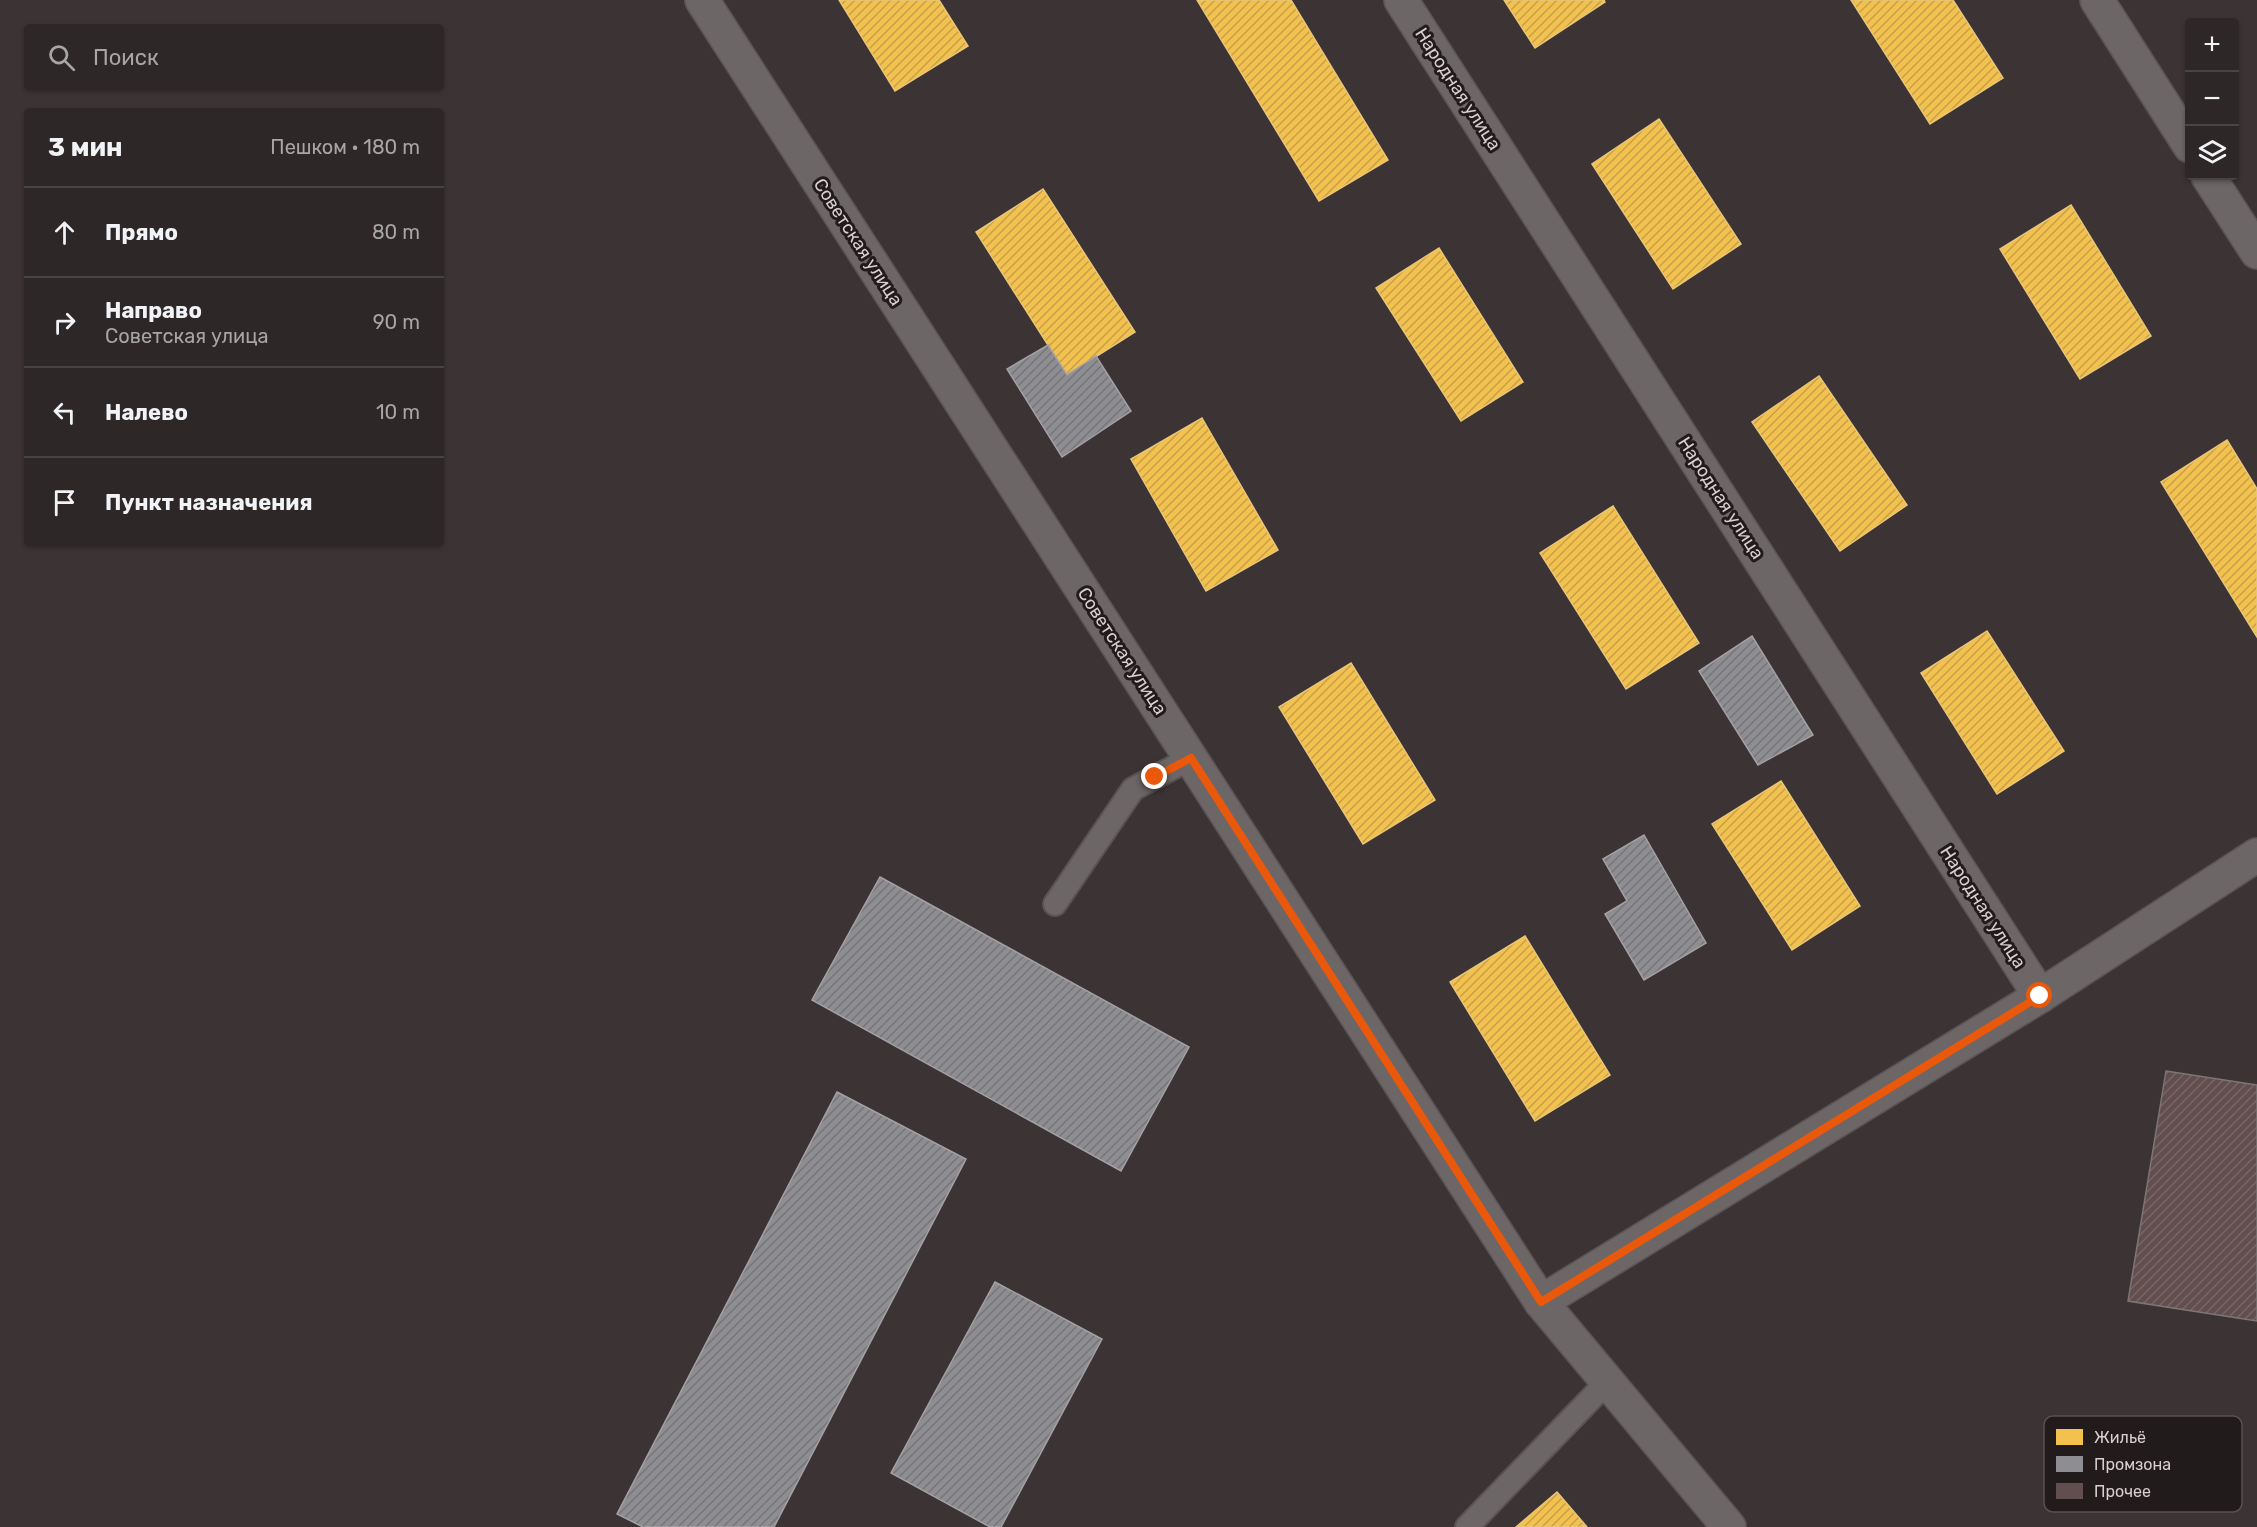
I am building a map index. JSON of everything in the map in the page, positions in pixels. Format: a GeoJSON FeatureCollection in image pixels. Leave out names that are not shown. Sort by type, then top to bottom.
{"type":"FeatureCollection","features":[{"type":"Feature","properties":{"kind":"street","name":"Советская улица"},"geometry":{"type":"LineString","coordinates":[[702,0],[1541,1302],[1729,1527]]}},
{"type":"Feature","properties":{"kind":"street","name":"Народная улица"},"geometry":{"type":"LineString","coordinates":[[1401,0],[2040,996]]}},
{"type":"Feature","properties":{"kind":"street"},"geometry":{"type":"LineString","coordinates":[[2097,0],[2185,138]]}},
{"type":"Feature","properties":{"kind":"street"},"geometry":{"type":"LineString","coordinates":[[2211,180],[2257,252]]}},
{"type":"Feature","properties":{"kind":"street"},"geometry":{"type":"LineString","coordinates":[[1541,1302],[2040,996],[2257,855]]}},
{"type":"Feature","properties":{"kind":"lane"},"geometry":{"type":"LineString","coordinates":[[1054,904],[1133,789],[1191,758]]}},
{"type":"Feature","properties":{"kind":"lane"},"geometry":{"type":"LineString","coordinates":[[1467,1527],[1607,1382]]}},
{"type":"Feature","properties":{"kind":"building: Жильё"},"geometry":{"type":"Polygon","coordinates":[[[839,0],[939,0],[968,46],[895,91],[839,0]]]}},
{"type":"Feature","properties":{"kind":"building: Жильё"},"geometry":{"type":"Polygon","coordinates":[[[1197,0],[1291,0],[1388,160],[1319,201],[1197,0]]]}},
{"type":"Feature","properties":{"kind":"building: Жильё"},"geometry":{"type":"Polygon","coordinates":[[[1504,0],[1604,0],[1605,2],[1535,48],[1504,0]]]}},
{"type":"Feature","properties":{"kind":"building: Жильё"},"geometry":{"type":"Polygon","coordinates":[[[1851,0],[1953,0],[2003,78],[1930,124],[1851,0]]]}},
{"type":"Feature","properties":{"kind":"building: Жильё"},"geometry":{"type":"Polygon","coordinates":[[[1659,119],[1741,244],[1673,289],[1592,164],[1659,119]]]}},
{"type":"Feature","properties":{"kind":"building: Жильё"},"geometry":{"type":"Polygon","coordinates":[[[1043,189],[1135,332],[1067,375],[976,232],[1043,189]]]}},
{"type":"Feature","properties":{"kind":"building: Жильё"},"geometry":{"type":"Polygon","coordinates":[[[2071,205],[2151,336],[2080,379],[2000,249],[2071,205]]]}},
{"type":"Feature","properties":{"kind":"building: Жильё"},"geometry":{"type":"Polygon","coordinates":[[[1439,248],[1523,382],[1461,421],[1376,288],[1439,248]]]}},
{"type":"Feature","properties":{"kind":"building: Жильё"},"geometry":{"type":"Polygon","coordinates":[[[1819,376],[1907,505],[1840,551],[1752,422],[1819,376]]]}},
{"type":"Feature","properties":{"kind":"building: Жильё"},"geometry":{"type":"Polygon","coordinates":[[[1202,418],[1278,550],[1206,591],[1131,459],[1202,418]]]}},
{"type":"Feature","properties":{"kind":"building: Жильё"},"geometry":{"type":"Polygon","coordinates":[[[2227,440],[2257,489],[2257,637],[2161,482],[2227,440]]]}},
{"type":"Feature","properties":{"kind":"building: Жильё"},"geometry":{"type":"Polygon","coordinates":[[[1613,506],[1699,643],[1626,689],[1540,553],[1613,506]]]}},
{"type":"Feature","properties":{"kind":"building: Жильё"},"geometry":{"type":"Polygon","coordinates":[[[1987,631],[2064,751],[1997,794],[1921,673],[1987,631]]]}},
{"type":"Feature","properties":{"kind":"building: Жильё"},"geometry":{"type":"Polygon","coordinates":[[[1351,663],[1435,800],[1363,844],[1279,707],[1351,663]]]}},
{"type":"Feature","properties":{"kind":"building: Жильё"},"geometry":{"type":"Polygon","coordinates":[[[1781,781],[1860,906],[1792,950],[1712,824],[1781,781]]]}},
{"type":"Feature","properties":{"kind":"building: Жильё"},"geometry":{"type":"Polygon","coordinates":[[[1525,936],[1610,1075],[1535,1121],[1450,982],[1525,936]]]}},
{"type":"Feature","properties":{"kind":"building: Жильё"},"geometry":{"type":"Polygon","coordinates":[[[1557,1492],[1587,1527],[1516,1527],[1557,1492]]]}},
{"type":"Feature","properties":{"kind":"building: Промзона"},"geometry":{"type":"Polygon","coordinates":[[[1048,345],[1067,375],[1096,356],[1131,411],[1062,457],[1007,369],[1048,345]]]}},
{"type":"Feature","properties":{"kind":"building: Промзона"},"geometry":{"type":"Polygon","coordinates":[[[1752,636],[1813,735],[1758,765],[1699,671],[1752,636]]]}},
{"type":"Feature","properties":{"kind":"building: Промзона"},"geometry":{"type":"Polygon","coordinates":[[[1644,835],[1706,943],[1644,980],[1605,914],[1627,901],[1603,859],[1644,835]]]}},
{"type":"Feature","properties":{"kind":"building: Промзона"},"geometry":{"type":"Polygon","coordinates":[[[880,877],[1189,1047],[1121,1171],[812,1000],[880,877]]]}},
{"type":"Feature","properties":{"kind":"building: Промзона"},"geometry":{"type":"Polygon","coordinates":[[[837,1092],[966,1159],[774,1527],[643,1527],[617,1514],[837,1092]]]}},
{"type":"Feature","properties":{"kind":"building: Промзона"},"geometry":{"type":"Polygon","coordinates":[[[995,1282],[1102,1339],[1001,1527],[990,1527],[891,1473],[995,1282]]]}},
{"type":"Feature","properties":{"kind":"building: Прочее"},"geometry":{"type":"Polygon","coordinates":[[[2166,1071],[2257,1085],[2257,1321],[2128,1301],[2166,1071]]]}},
{"type":"Feature","properties":{"kind":"route"},"geometry":{"type":"LineString","coordinates":[[1155,777],[1191,758],[1541,1302],[2040,996]]}}]}
